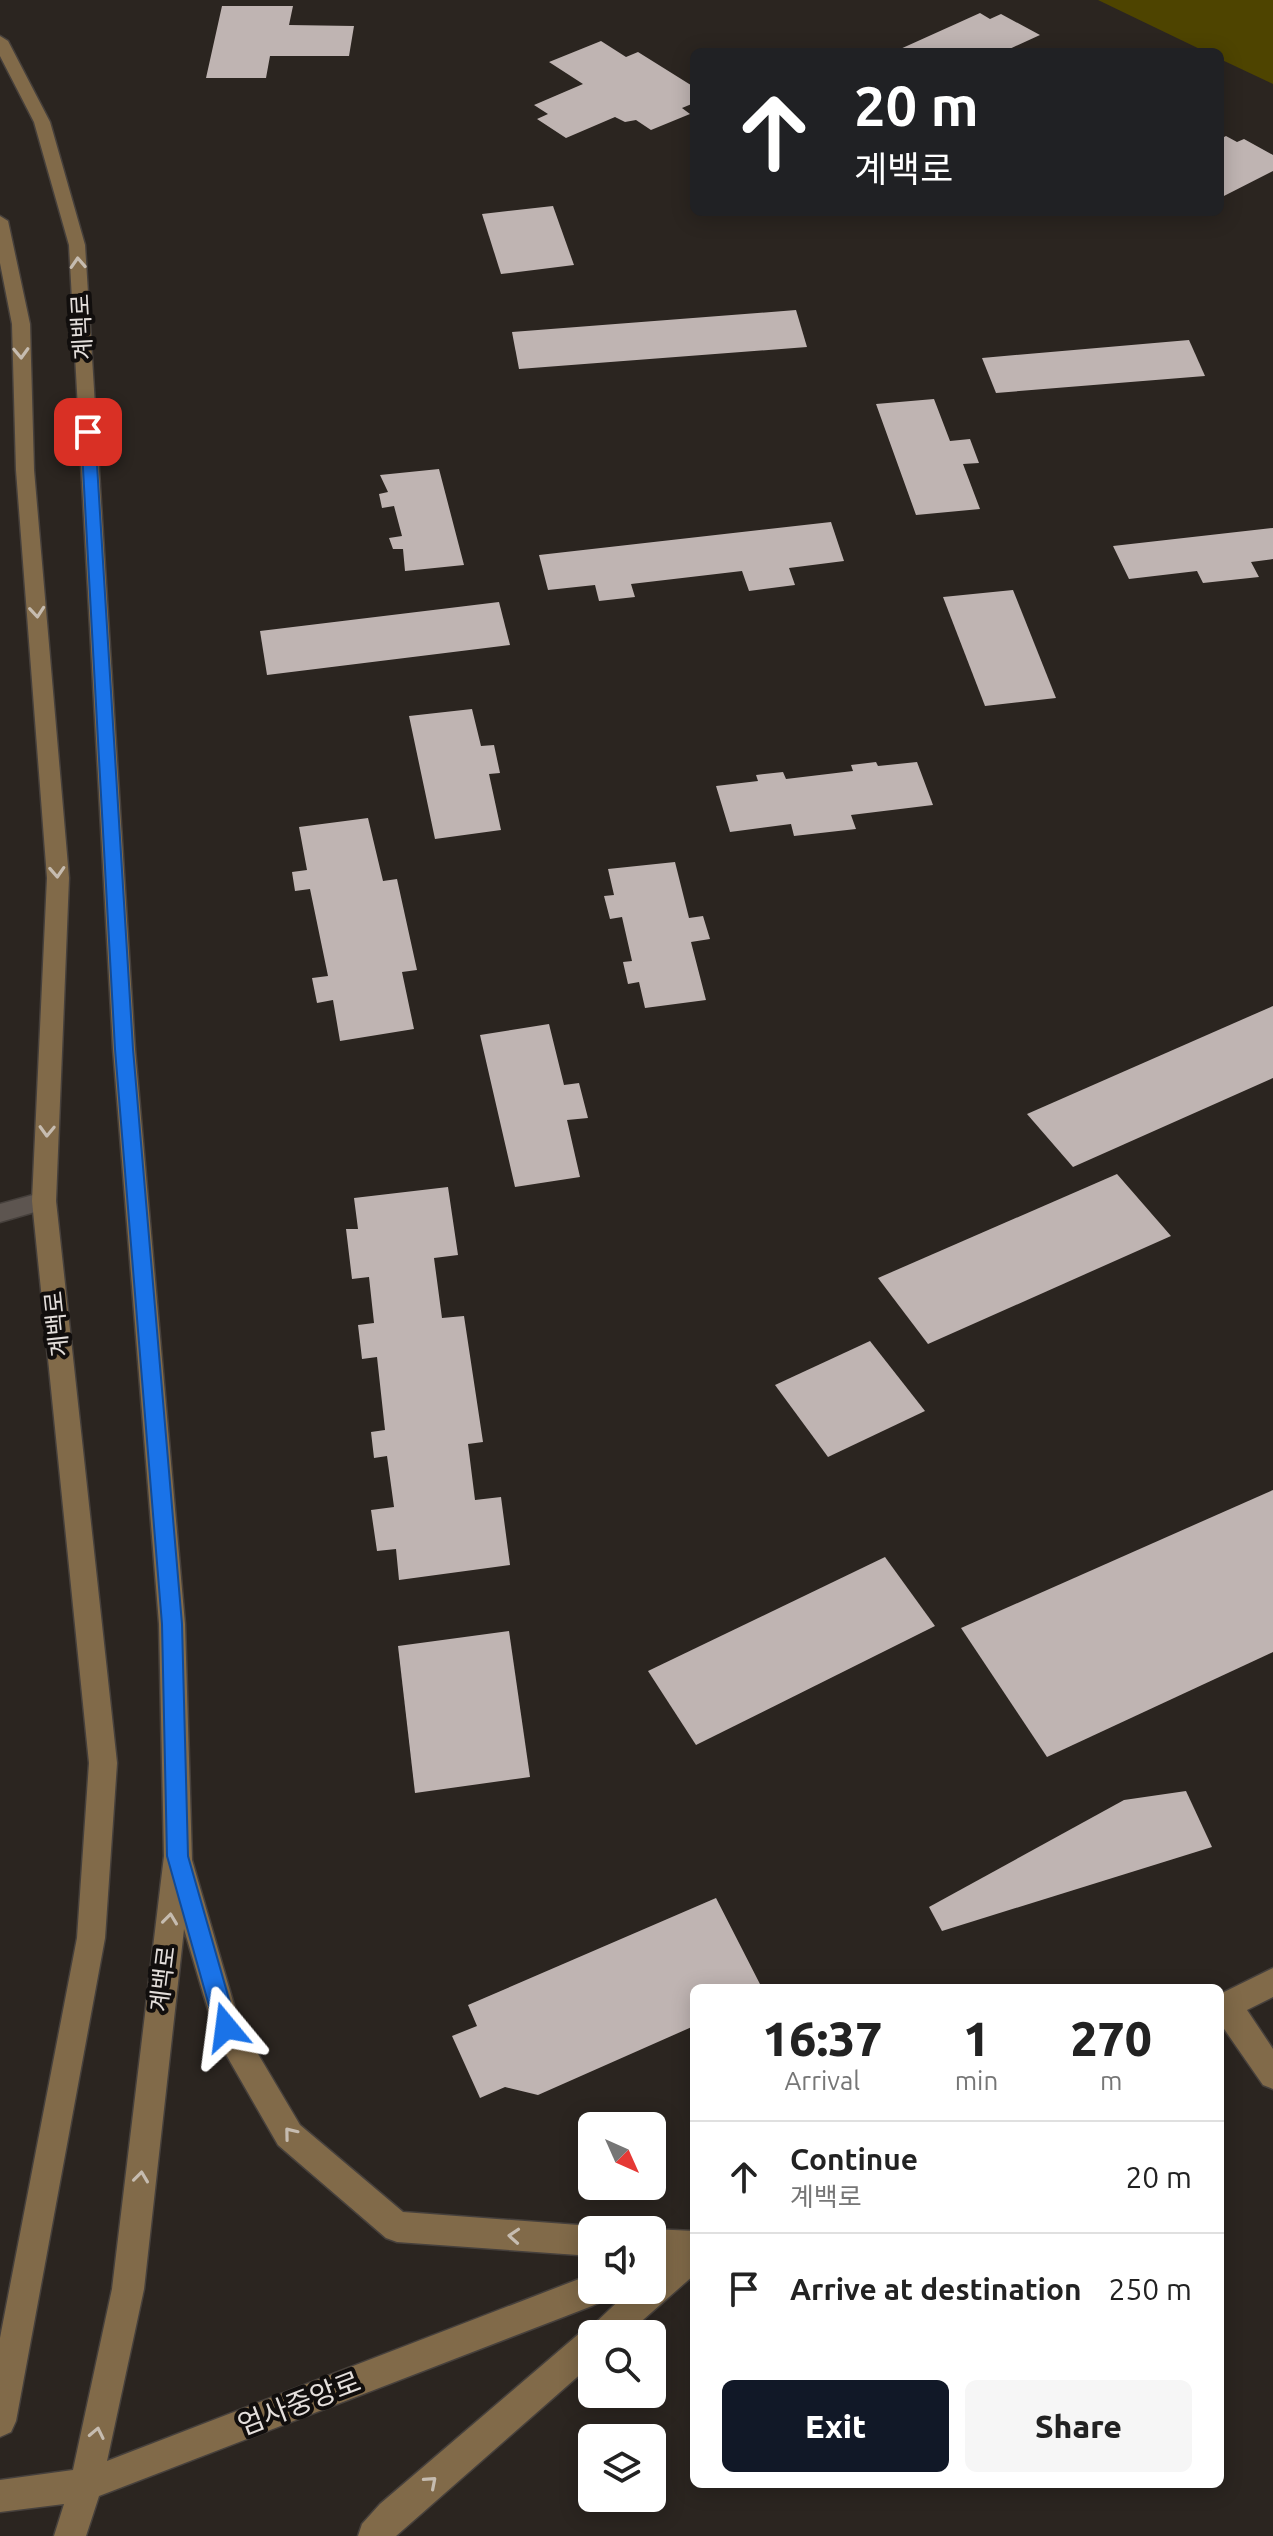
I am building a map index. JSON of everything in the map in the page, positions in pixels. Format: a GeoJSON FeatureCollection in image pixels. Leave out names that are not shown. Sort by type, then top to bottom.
{"type":"FeatureCollection","features":[{"type":"Feature","properties":{"kind":"street","name":"계백로"},"geometry":{"type":"LineString","coordinates":[[0,41],[42,122],[77,245],[124,1049],[172,1624],[178,1856],[128,2289],[86,2485],[70,2536]]}},
{"type":"Feature","properties":{"kind":"street","name":"계백로"},"geometry":{"type":"LineString","coordinates":[[0,221],[21,324],[25,470],[58,878],[44,1201],[103,1763],[91,1938],[0,2421]]}},
{"type":"Feature","properties":{"kind":"street"},"geometry":{"type":"LineString","coordinates":[[0,1213],[44,1201]]}},
{"type":"Feature","properties":{"kind":"street"},"geometry":{"type":"LineString","coordinates":[[178,1856],[226,2027],[289,2135],[397,2227],[578,2240]]}},
{"type":"Feature","properties":{"kind":"street"},"geometry":{"type":"LineString","coordinates":[[1273,1982],[1224,2007],[1273,2075]]}},
{"type":"Feature","properties":{"kind":"street"},"geometry":{"type":"LineString","coordinates":[[666,2246],[690,2250]]}},
{"type":"Feature","properties":{"kind":"street"},"geometry":{"type":"LineString","coordinates":[[666,2262],[690,2253]]}},
{"type":"Feature","properties":{"kind":"street"},"geometry":{"type":"LineString","coordinates":[[618,2320],[690,2255]]}},
{"type":"Feature","properties":{"kind":"street","name":"엄사중앙로"},"geometry":{"type":"LineString","coordinates":[[0,2496],[86,2485],[578,2295]]}},
{"type":"Feature","properties":{"kind":"street"},"geometry":{"type":"LineString","coordinates":[[374,2536],[392,2516],[578,2355]]}},
{"type":"Feature","properties":{"kind":"shaded area"},"geometry":{"type":"Polygon","coordinates":[[[1098,0],[1273,0],[1273,84],[1224,61],[1224,48],[1198,48],[1098,0]]]}},
{"type":"Feature","properties":{"kind":"building"},"geometry":{"type":"Polygon","coordinates":[[[222,6],[293,6],[289,25],[354,26],[349,56],[270,56],[266,78],[206,78],[222,6]]]}},
{"type":"Feature","properties":{"kind":"building"},"geometry":{"type":"Polygon","coordinates":[[[980,13],[990,19],[1001,14],[1040,35],[1012,48],[902,48],[980,13]]]}},
{"type":"Feature","properties":{"kind":"building"},"geometry":{"type":"Polygon","coordinates":[[[601,41],[626,57],[638,52],[690,84],[690,105],[682,108],[690,114],[651,130],[636,120],[625,122],[615,117],[566,138],[537,119],[548,114],[534,105],[583,84],[549,62],[601,41]]]}},
{"type":"Feature","properties":{"kind":"building"},"geometry":{"type":"Polygon","coordinates":[[[1224,137],[1237,142],[1244,139],[1273,155],[1273,171],[1224,196],[1224,137]]]}},
{"type":"Feature","properties":{"kind":"building"},"geometry":{"type":"Polygon","coordinates":[[[553,206],[574,265],[501,274],[482,214],[553,206]]]}},
{"type":"Feature","properties":{"kind":"building"},"geometry":{"type":"Polygon","coordinates":[[[796,310],[807,347],[519,369],[512,332],[796,310]]]}},
{"type":"Feature","properties":{"kind":"building"},"geometry":{"type":"Polygon","coordinates":[[[1189,340],[1205,376],[996,393],[982,358],[1189,340]]]}},
{"type":"Feature","properties":{"kind":"building"},"geometry":{"type":"Polygon","coordinates":[[[934,399],[950,441],[970,439],[979,463],[963,464],[980,509],[916,515],[876,404],[934,399]]]}},
{"type":"Feature","properties":{"kind":"building"},"geometry":{"type":"Polygon","coordinates":[[[439,469],[464,565],[405,571],[403,549],[393,549],[389,538],[402,536],[394,506],[382,508],[379,494],[388,492],[380,475],[439,469]]]}},
{"type":"Feature","properties":{"kind":"building"},"geometry":{"type":"Polygon","coordinates":[[[831,522],[844,561],[789,568],[795,585],[749,591],[742,571],[631,584],[635,597],[599,601],[595,585],[548,590],[539,555],[831,522]]]}},
{"type":"Feature","properties":{"kind":"building"},"geometry":{"type":"Polygon","coordinates":[[[1273,528],[1273,559],[1251,562],[1259,577],[1203,583],[1197,571],[1129,579],[1113,546],[1273,528]]]}},
{"type":"Feature","properties":{"kind":"building"},"geometry":{"type":"Polygon","coordinates":[[[1013,590],[1056,698],[985,706],[943,597],[1013,590]]]}},
{"type":"Feature","properties":{"kind":"building"},"geometry":{"type":"Polygon","coordinates":[[[499,602],[510,645],[267,675],[260,631],[499,602]]]}},
{"type":"Feature","properties":{"kind":"building"},"geometry":{"type":"Polygon","coordinates":[[[472,709],[481,746],[494,745],[500,773],[489,774],[501,830],[435,839],[409,716],[472,709]]]}},
{"type":"Feature","properties":{"kind":"building"},"geometry":{"type":"Polygon","coordinates":[[[876,762],[878,766],[917,762],[933,805],[851,815],[856,829],[794,836],[791,824],[730,832],[716,786],[758,781],[756,775],[783,772],[786,779],[853,771],[851,765],[876,762]]]}},
{"type":"Feature","properties":{"kind":"building"},"geometry":{"type":"Polygon","coordinates":[[[368,818],[383,881],[397,879],[417,970],[402,972],[414,1029],[340,1041],[333,1000],[317,1003],[312,978],[328,976],[310,889],[295,891],[292,872],[307,870],[299,827],[368,818]]]}},
{"type":"Feature","properties":{"kind":"building"},"geometry":{"type":"Polygon","coordinates":[[[675,862],[689,918],[703,916],[710,939],[691,942],[706,1000],[645,1008],[639,982],[628,984],[623,962],[632,961],[622,917],[610,919],[604,896],[614,895],[608,869],[675,862]]]}},
{"type":"Feature","properties":{"kind":"building"},"geometry":{"type":"Polygon","coordinates":[[[1273,1006],[1273,1078],[1073,1167],[1027,1114],[1273,1006]]]}},
{"type":"Feature","properties":{"kind":"building"},"geometry":{"type":"Polygon","coordinates":[[[549,1024],[564,1085],[579,1083],[588,1118],[567,1120],[580,1177],[515,1187],[480,1035],[549,1024]]]}},
{"type":"Feature","properties":{"kind":"building"},"geometry":{"type":"Polygon","coordinates":[[[1117,1174],[1171,1236],[928,1344],[878,1278],[1117,1174]]]}},
{"type":"Feature","properties":{"kind":"building"},"geometry":{"type":"Polygon","coordinates":[[[448,1187],[458,1255],[434,1258],[442,1318],[464,1316],[483,1442],[468,1444],[475,1500],[501,1497],[510,1565],[399,1580],[396,1549],[377,1551],[371,1510],[394,1507],[387,1456],[374,1458],[371,1432],[385,1430],[377,1357],[362,1359],[358,1325],[374,1323],[369,1277],[352,1279],[346,1229],[358,1229],[354,1198],[448,1187]]]}},
{"type":"Feature","properties":{"kind":"building"},"geometry":{"type":"Polygon","coordinates":[[[870,1341],[925,1411],[828,1457],[775,1385],[870,1341]]]}},
{"type":"Feature","properties":{"kind":"building"},"geometry":{"type":"Polygon","coordinates":[[[1273,1490],[1273,1652],[1047,1757],[961,1628],[1273,1490]]]}},
{"type":"Feature","properties":{"kind":"building"},"geometry":{"type":"Polygon","coordinates":[[[885,1557],[935,1626],[696,1745],[648,1671],[885,1557]]]}},
{"type":"Feature","properties":{"kind":"building"},"geometry":{"type":"Polygon","coordinates":[[[509,1631],[530,1777],[415,1793],[398,1646],[509,1631]]]}},
{"type":"Feature","properties":{"kind":"building"},"geometry":{"type":"Polygon","coordinates":[[[1186,1791],[1212,1847],[942,1931],[929,1907],[1124,1800],[1186,1791]]]}},
{"type":"Feature","properties":{"kind":"building"},"geometry":{"type":"Polygon","coordinates":[[[716,1898],[760,1984],[690,1984],[690,2028],[538,2095],[505,2087],[480,2098],[452,2036],[477,2026],[468,2005],[716,1898]]]}},
{"type":"Feature","properties":{"kind":"route"},"geometry":{"type":"LineString","coordinates":[[88,432],[124,1049],[172,1624],[178,1856],[226,2027]]}}]}
